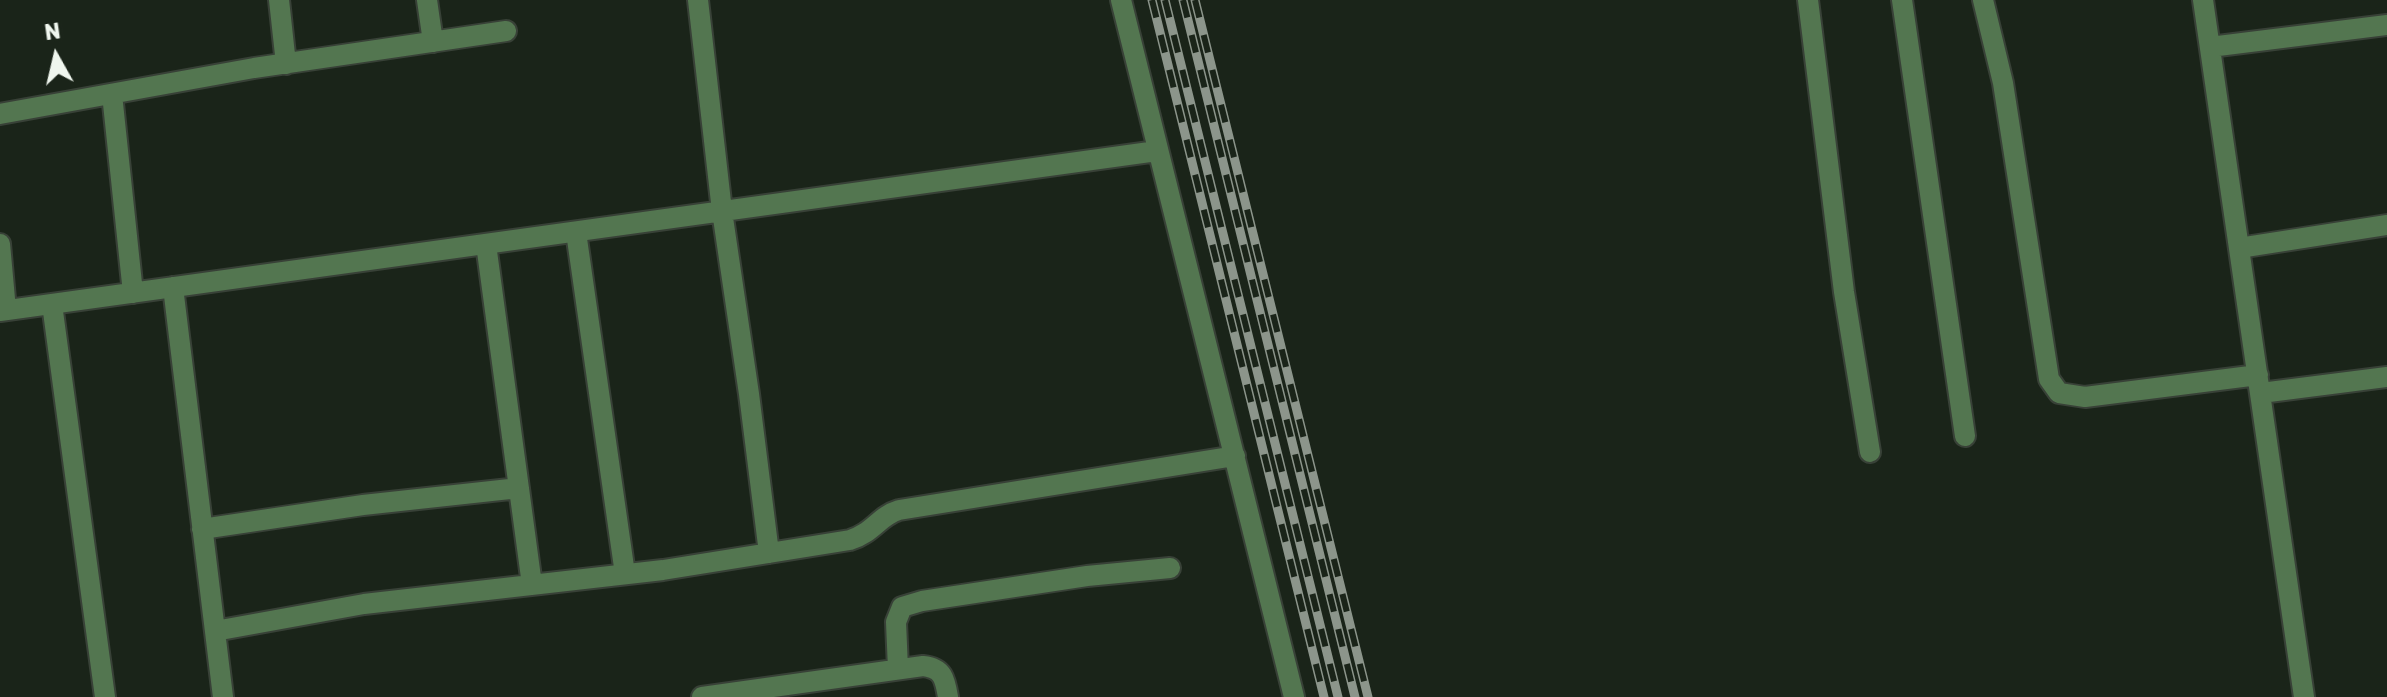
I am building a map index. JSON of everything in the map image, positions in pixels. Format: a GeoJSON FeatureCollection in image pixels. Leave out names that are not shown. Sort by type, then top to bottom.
{"type":"FeatureCollection","features":[{"type":"Feature","properties":{"kind":"street"},"geometry":{"type":"LineString","coordinates":[[279,0],[286,64]]}},
{"type":"Feature","properties":{"kind":"street"},"geometry":{"type":"LineString","coordinates":[[427,0],[433,42]]}},
{"type":"Feature","properties":{"kind":"street"},"geometry":{"type":"LineString","coordinates":[[698,0],[722,211],[769,553]]}},
{"type":"Feature","properties":{"kind":"street"},"geometry":{"type":"LineString","coordinates":[[1121,0],[1294,697]]}},
{"type":"Feature","properties":{"kind":"street"},"geometry":{"type":"LineString","coordinates":[[1808,0],[1844,292],[1870,452]]}},
{"type":"Feature","properties":{"kind":"street"},"geometry":{"type":"LineString","coordinates":[[1902,0],[1965,436]]}},
{"type":"Feature","properties":{"kind":"street"},"geometry":{"type":"LineString","coordinates":[[1983,0],[2003,83],[2044,357],[2049,379],[2059,393],[2085,397],[2387,377]]}},
{"type":"Feature","properties":{"kind":"street"},"geometry":{"type":"LineString","coordinates":[[2203,0],[2304,697]]}},
{"type":"Feature","properties":{"kind":"street"},"geometry":{"type":"LineString","coordinates":[[2210,47],[2387,25]]}},
{"type":"Feature","properties":{"kind":"street"},"geometry":{"type":"LineString","coordinates":[[0,114],[286,64],[506,31]]}},
{"type":"Feature","properties":{"kind":"street"},"geometry":{"type":"LineString","coordinates":[[112,94],[133,293]]}},
{"type":"Feature","properties":{"kind":"street"},"geometry":{"type":"LineString","coordinates":[[0,244],[3,311],[1157,151]]}},
{"type":"Feature","properties":{"kind":"street"},"geometry":{"type":"LineString","coordinates":[[2239,248],[2387,225]]}},
{"type":"Feature","properties":{"kind":"street"},"geometry":{"type":"LineString","coordinates":[[576,232],[625,574]]}},
{"type":"Feature","properties":{"kind":"street"},"geometry":{"type":"LineString","coordinates":[[486,244],[532,585]]}},
{"type":"Feature","properties":{"kind":"street"},"geometry":{"type":"LineString","coordinates":[[173,287],[223,697]]}},
{"type":"Feature","properties":{"kind":"street"},"geometry":{"type":"LineString","coordinates":[[52,304],[105,697]]}},
{"type":"Feature","properties":{"kind":"street"},"geometry":{"type":"LineString","coordinates":[[215,631],[364,604],[625,574],[769,553],[862,536],[890,512],[899,510],[1235,456]]}},
{"type":"Feature","properties":{"kind":"street"},"geometry":{"type":"LineString","coordinates":[[202,529],[363,505],[519,488]]}},
{"type":"Feature","properties":{"kind":"street"},"geometry":{"type":"LineString","coordinates":[[898,669],[896,622],[902,607],[922,601],[1087,576],[1170,568]]}},
{"type":"Feature","properties":{"kind":"street"},"geometry":{"type":"LineString","coordinates":[[702,697],[923,666],[940,671],[945,679],[948,697]]}},
{"type":"Feature","properties":{"kind":"railway"},"geometry":{"type":"LineString","coordinates":[[1152,0],[1324,697]]}},
{"type":"Feature","properties":{"kind":"railway"},"geometry":{"type":"LineString","coordinates":[[1165,0],[1338,697]]}},
{"type":"Feature","properties":{"kind":"railway"},"geometry":{"type":"LineString","coordinates":[[1183,0],[1355,697]]}},
{"type":"Feature","properties":{"kind":"railway"},"geometry":{"type":"LineString","coordinates":[[1195,0],[1368,697]]}}]}
